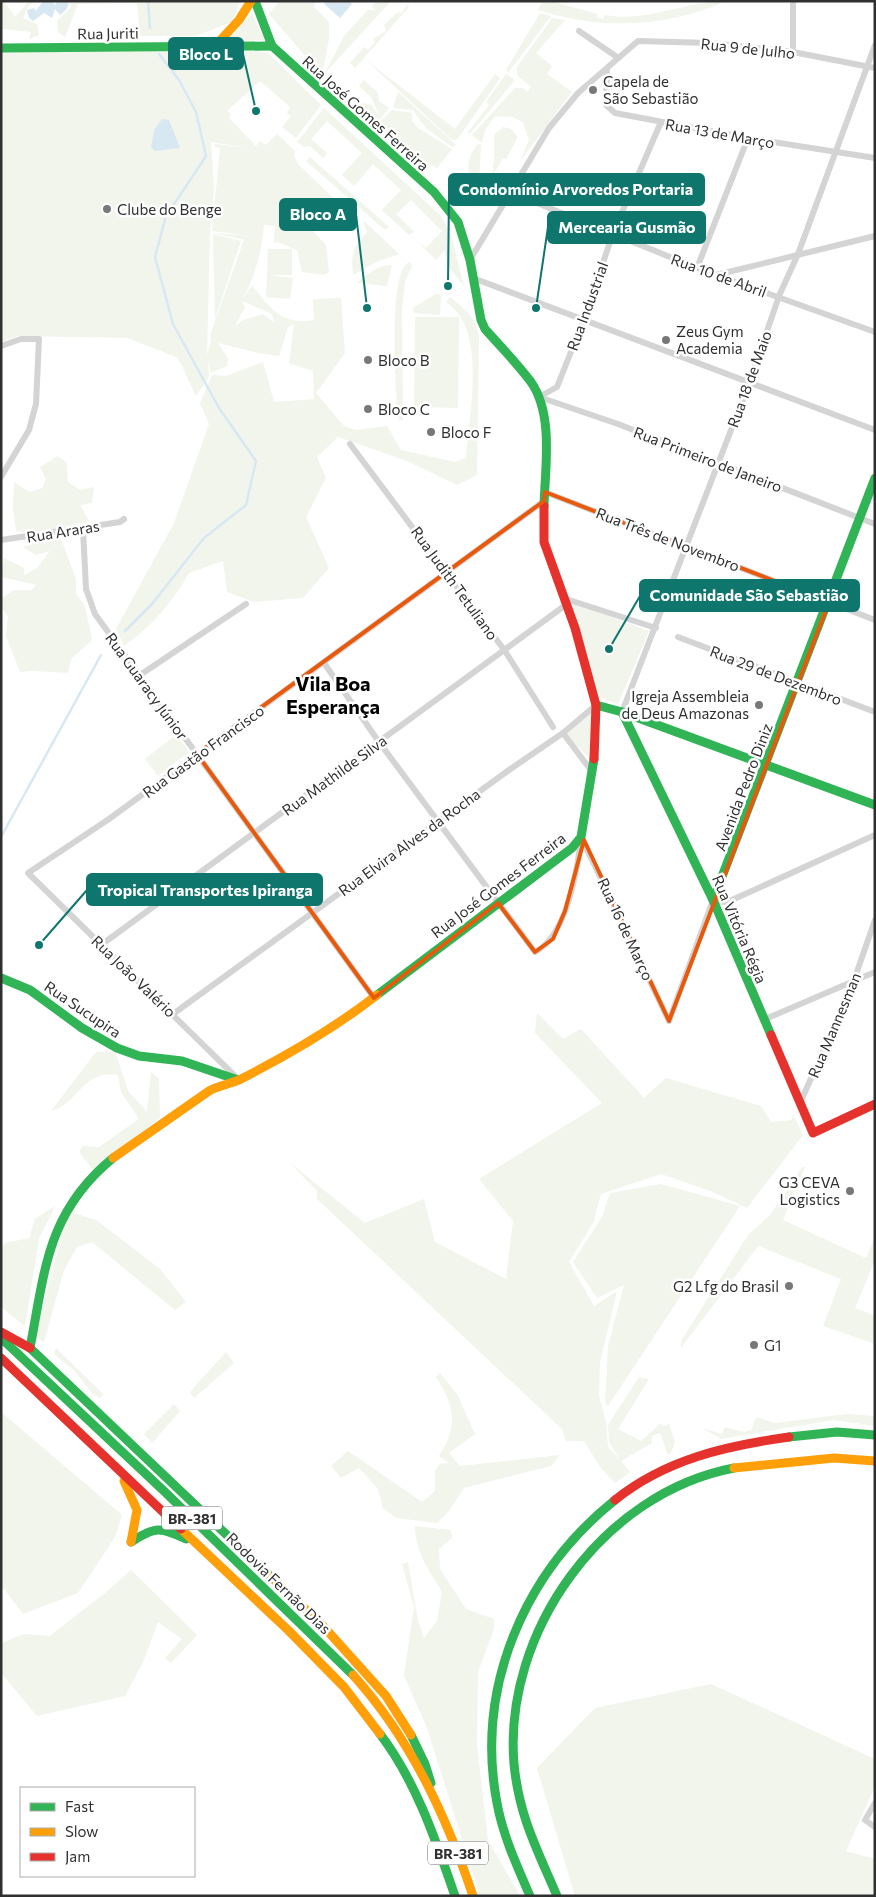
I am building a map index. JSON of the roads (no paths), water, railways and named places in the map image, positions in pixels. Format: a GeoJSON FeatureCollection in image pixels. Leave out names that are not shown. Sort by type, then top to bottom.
{"type":"FeatureCollection","features":[{"type":"Feature","properties":{"kind":"main road"},"geometry":{"type":"LineString","coordinates":[[215,46],[239,20],[251,1]]}},
{"type":"Feature","properties":{"kind":"main road","name":"Rua José Gomes Ferreira"},"geometry":{"type":"LineString","coordinates":[[30,1348],[52,1245],[63,1215],[71,1201],[118,1155],[171,1116],[209,1091],[222,1084],[239,1080],[306,1043],[374,998],[498,902],[572,848],[581,837],[593,773],[596,705],[565,601],[544,542],[545,426],[539,397],[520,368],[485,329],[481,320],[470,260],[458,222],[434,192],[272,46],[255,1]]}},
{"type":"Feature","properties":{"kind":"main road","name":"Rua Juriti"},"geometry":{"type":"LineString","coordinates":[[1,48],[272,46]]}},
{"type":"Feature","properties":{"kind":"main road","name":"Avenida Pedro Diniz"},"geometry":{"type":"LineString","coordinates":[[714,900],[875,478]]}},
{"type":"Feature","properties":{"kind":"main road"},"geometry":{"type":"LineString","coordinates":[[596,705],[622,712],[875,806]]}},
{"type":"Feature","properties":{"kind":"main road","name":"Rua Vitória Régia"},"geometry":{"type":"LineString","coordinates":[[622,712],[714,900],[763,1020],[801,1101],[813,1133],[875,1104]]}},
{"type":"Feature","properties":{"kind":"main road","name":"Rua Sucupira"},"geometry":{"type":"LineString","coordinates":[[1,978],[30,990],[82,1028],[117,1048],[139,1056],[182,1061],[239,1080]]}},
{"type":"Feature","properties":{"kind":"main road","name":"Rodovia Fernão Dias"},"geometry":{"type":"LineString","coordinates":[[1,1332],[30,1348],[324,1627],[386,1696],[411,1734],[425,1764],[440,1811]]}},
{"type":"Feature","properties":{"kind":"main road","name":"Rodovia Fernão Dias"},"geometry":{"type":"LineString","coordinates":[[1,1338],[164,1490],[377,1703],[400,1736],[440,1811],[463,1864],[473,1896]]}},
{"type":"Feature","properties":{"kind":"main road","name":"Rodovia Fernão Dias"},"geometry":{"type":"LineString","coordinates":[[1,1358],[320,1662],[365,1713],[387,1743],[412,1787],[441,1855],[455,1896]]}},
{"type":"Feature","properties":{"kind":"main road"},"geometry":{"type":"LineString","coordinates":[[1,1366],[30,1386]]}},
{"type":"Feature","properties":{"kind":"main road"},"geometry":{"type":"LineString","coordinates":[[530,1896],[508,1847],[498,1812],[490,1751],[491,1726],[498,1679],[515,1624],[553,1564],[596,1515],[651,1476],[685,1460],[712,1451],[791,1436],[846,1431],[875,1435]]}},
{"type":"Feature","properties":{"kind":"main road"},"geometry":{"type":"LineString","coordinates":[[557,1896],[530,1837],[519,1792],[514,1754],[514,1719],[522,1677],[535,1635],[549,1608],[565,1584],[592,1550],[622,1524],[682,1485],[707,1474],[778,1462],[848,1458],[875,1461]]}},
{"type":"Feature","properties":{"kind":"main road","name":"BR-381"},"geometry":{"type":"LineString","coordinates":[[117,1468],[139,1510],[138,1521],[131,1542],[147,1530],[156,1528],[196,1544]]}},
{"type":"Feature","properties":{"kind":"street"},"geometry":{"type":"LineString","coordinates":[[793,1],[793,52]]}},
{"type":"Feature","properties":{"kind":"street"},"geometry":{"type":"LineString","coordinates":[[579,31],[617,57]]}},
{"type":"Feature","properties":{"kind":"street","name":"Rua 9 de Julho"},"geometry":{"type":"LineString","coordinates":[[470,260],[510,192],[563,110],[617,57],[638,41],[710,43],[793,52],[875,68]]}},
{"type":"Feature","properties":{"kind":"street","name":"Rua 18 de Maio"},"geometry":{"type":"LineString","coordinates":[[622,712],[750,381],[779,296],[798,254],[875,45]]}},
{"type":"Feature","properties":{"kind":"street","name":"Rua 13 de Março"},"geometry":{"type":"LineString","coordinates":[[607,68],[604,96],[610,111],[748,138],[875,158]]}},
{"type":"Feature","properties":{"kind":"street","name":"Rua Industrial"},"geometry":{"type":"LineString","coordinates":[[539,397],[557,387],[584,319],[613,233],[661,122]]}},
{"type":"Feature","properties":{"kind":"street"},"geometry":{"type":"LineString","coordinates":[[697,268],[748,138]]}},
{"type":"Feature","properties":{"kind":"street","name":"Rua 10 de Abril"},"geometry":{"type":"LineString","coordinates":[[510,192],[697,268],[875,332]]}},
{"type":"Feature","properties":{"kind":"street"},"geometry":{"type":"LineString","coordinates":[[716,275],[875,236]]}},
{"type":"Feature","properties":{"kind":"street"},"geometry":{"type":"LineString","coordinates":[[473,278],[750,381],[875,430]]}},
{"type":"Feature","properties":{"kind":"street"},"geometry":{"type":"LineString","coordinates":[[1,346],[21,339],[39,339],[36,404],[29,430],[1,477]]}},
{"type":"Feature","properties":{"kind":"street","name":"Rua Primeiro de Janeiro"},"geometry":{"type":"LineString","coordinates":[[539,397],[618,424],[875,524]]}},
{"type":"Feature","properties":{"kind":"street","name":"Rua Judith Tetuliano"},"geometry":{"type":"LineString","coordinates":[[350,444],[505,651],[553,727]]}},
{"type":"Feature","properties":{"kind":"street","name":"Rua Três de Novembro"},"geometry":{"type":"LineString","coordinates":[[545,496],[686,546],[875,620]]}},
{"type":"Feature","properties":{"kind":"street","name":"Rua Gastão Francisco"},"geometry":{"type":"LineString","coordinates":[[28,873],[109,819],[324,663],[447,572],[545,496]]}},
{"type":"Feature","properties":{"kind":"street","name":"Rua Araras"},"geometry":{"type":"LineString","coordinates":[[1,540],[83,529],[120,522],[124,519]]}},
{"type":"Feature","properties":{"kind":"street","name":"Rua Guaracy Júnior"},"geometry":{"type":"LineString","coordinates":[[83,529],[86,589],[95,614],[120,652],[140,675],[374,998]]}},
{"type":"Feature","properties":{"kind":"street"},"geometry":{"type":"LineString","coordinates":[[565,601],[656,628]]}},
{"type":"Feature","properties":{"kind":"street","name":"Rua Mathilde Silva"},"geometry":{"type":"LineString","coordinates":[[101,945],[505,651],[565,601]]}},
{"type":"Feature","properties":{"kind":"street"},"geometry":{"type":"LineString","coordinates":[[140,675],[246,604]]}},
{"type":"Feature","properties":{"kind":"street","name":"Rua 29 de Dezembro"},"geometry":{"type":"LineString","coordinates":[[678,637],[875,712]]}},
{"type":"Feature","properties":{"kind":"street"},"geometry":{"type":"LineString","coordinates":[[324,663],[379,742],[536,952],[553,939],[565,911],[578,862],[581,837]]}},
{"type":"Feature","properties":{"kind":"street","name":"Rua Elvira Alves da Rocha"},"geometry":{"type":"LineString","coordinates":[[173,1014],[438,821],[563,733],[596,705]]}},
{"type":"Feature","properties":{"kind":"street"},"geometry":{"type":"LineString","coordinates":[[563,733],[593,773]]}},
{"type":"Feature","properties":{"kind":"street"},"geometry":{"type":"LineString","coordinates":[[714,900],[724,902],[732,900],[875,835]]}},
{"type":"Feature","properties":{"kind":"street","name":"Rua 16 de Março"},"geometry":{"type":"LineString","coordinates":[[581,837],[669,1021]]}},
{"type":"Feature","properties":{"kind":"street","name":"Rua João Valério"},"geometry":{"type":"LineString","coordinates":[[28,873],[239,1080]]}},
{"type":"Feature","properties":{"kind":"street","name":"Avenida Pedro Diniz"},"geometry":{"type":"LineString","coordinates":[[669,1021],[714,900]]}},
{"type":"Feature","properties":{"kind":"street","name":"Rua Mannesman"},"geometry":{"type":"LineString","coordinates":[[801,1101],[853,983],[875,920]]}},
{"type":"Feature","properties":{"kind":"street"},"geometry":{"type":"LineString","coordinates":[[763,1020],[875,972]]}},
{"type":"Feature","properties":{"kind":"street"},"geometry":{"type":"LineString","coordinates":[[875,1803],[865,1820],[875,1827]]}},
{"type":"Feature","properties":{"kind":"waterway"},"geometry":{"type":"LineString","coordinates":[[148,1],[150,28]]}},
{"type":"Feature","properties":{"kind":"waterway"},"geometry":{"type":"LineString","coordinates":[[125,631],[152,604],[204,538],[246,505],[256,461],[219,408],[173,324],[155,257],[166,216],[206,156],[196,112],[179,80],[159,54]]}},
{"type":"Feature","properties":{"kind":"waterway"},"geometry":{"type":"LineString","coordinates":[[1,837],[101,655]]}},
{"type":"Feature","properties":{"kind":"place","name":"Capela de São Sebastião"},"geometry":{"type":"Point","coordinates":[593,90]}},
{"type":"Feature","properties":{"kind":"place","name":"Bloco L"},"geometry":{"type":"Point","coordinates":[256,111]}},
{"type":"Feature","properties":{"kind":"place","name":"Clube do Benge"},"geometry":{"type":"Point","coordinates":[107,209]}},
{"type":"Feature","properties":{"kind":"place","name":"Condomínio Arvoredos Portaria"},"geometry":{"type":"Point","coordinates":[448,286]}},
{"type":"Feature","properties":{"kind":"place","name":"Bloco A"},"geometry":{"type":"Point","coordinates":[367,308]}},
{"type":"Feature","properties":{"kind":"place","name":"Mercearia Gusmão"},"geometry":{"type":"Point","coordinates":[536,308]}},
{"type":"Feature","properties":{"kind":"place","name":"Zeus Gym Academia"},"geometry":{"type":"Point","coordinates":[666,340]}},
{"type":"Feature","properties":{"kind":"place","name":"Bloco B"},"geometry":{"type":"Point","coordinates":[368,360]}},
{"type":"Feature","properties":{"kind":"place","name":"Bloco C"},"geometry":{"type":"Point","coordinates":[368,409]}},
{"type":"Feature","properties":{"kind":"place","name":"Bloco F"},"geometry":{"type":"Point","coordinates":[431,432]}},
{"type":"Feature","properties":{"kind":"place","name":"Comunidade São Sebastião"},"geometry":{"type":"Point","coordinates":[609,649]}},
{"type":"Feature","properties":{"kind":"place","name":"Igreja Assembleia de Deus Amazonas"},"geometry":{"type":"Point","coordinates":[759,705]}},
{"type":"Feature","properties":{"kind":"place","name":"Tropical Transportes Ipiranga"},"geometry":{"type":"Point","coordinates":[39,945]}},
{"type":"Feature","properties":{"kind":"place","name":"G3 CEVA Logistics"},"geometry":{"type":"Point","coordinates":[850,1191]}},
{"type":"Feature","properties":{"kind":"place","name":"G2 Lfg do Brasil"},"geometry":{"type":"Point","coordinates":[789,1286]}},
{"type":"Feature","properties":{"kind":"place","name":"G1"},"geometry":{"type":"Point","coordinates":[754,1345]}},
{"type":"Feature","properties":{"kind":"district","name":"Vila Boa Esperança"},"geometry":{"type":"Point","coordinates":[333,694]}}]}
